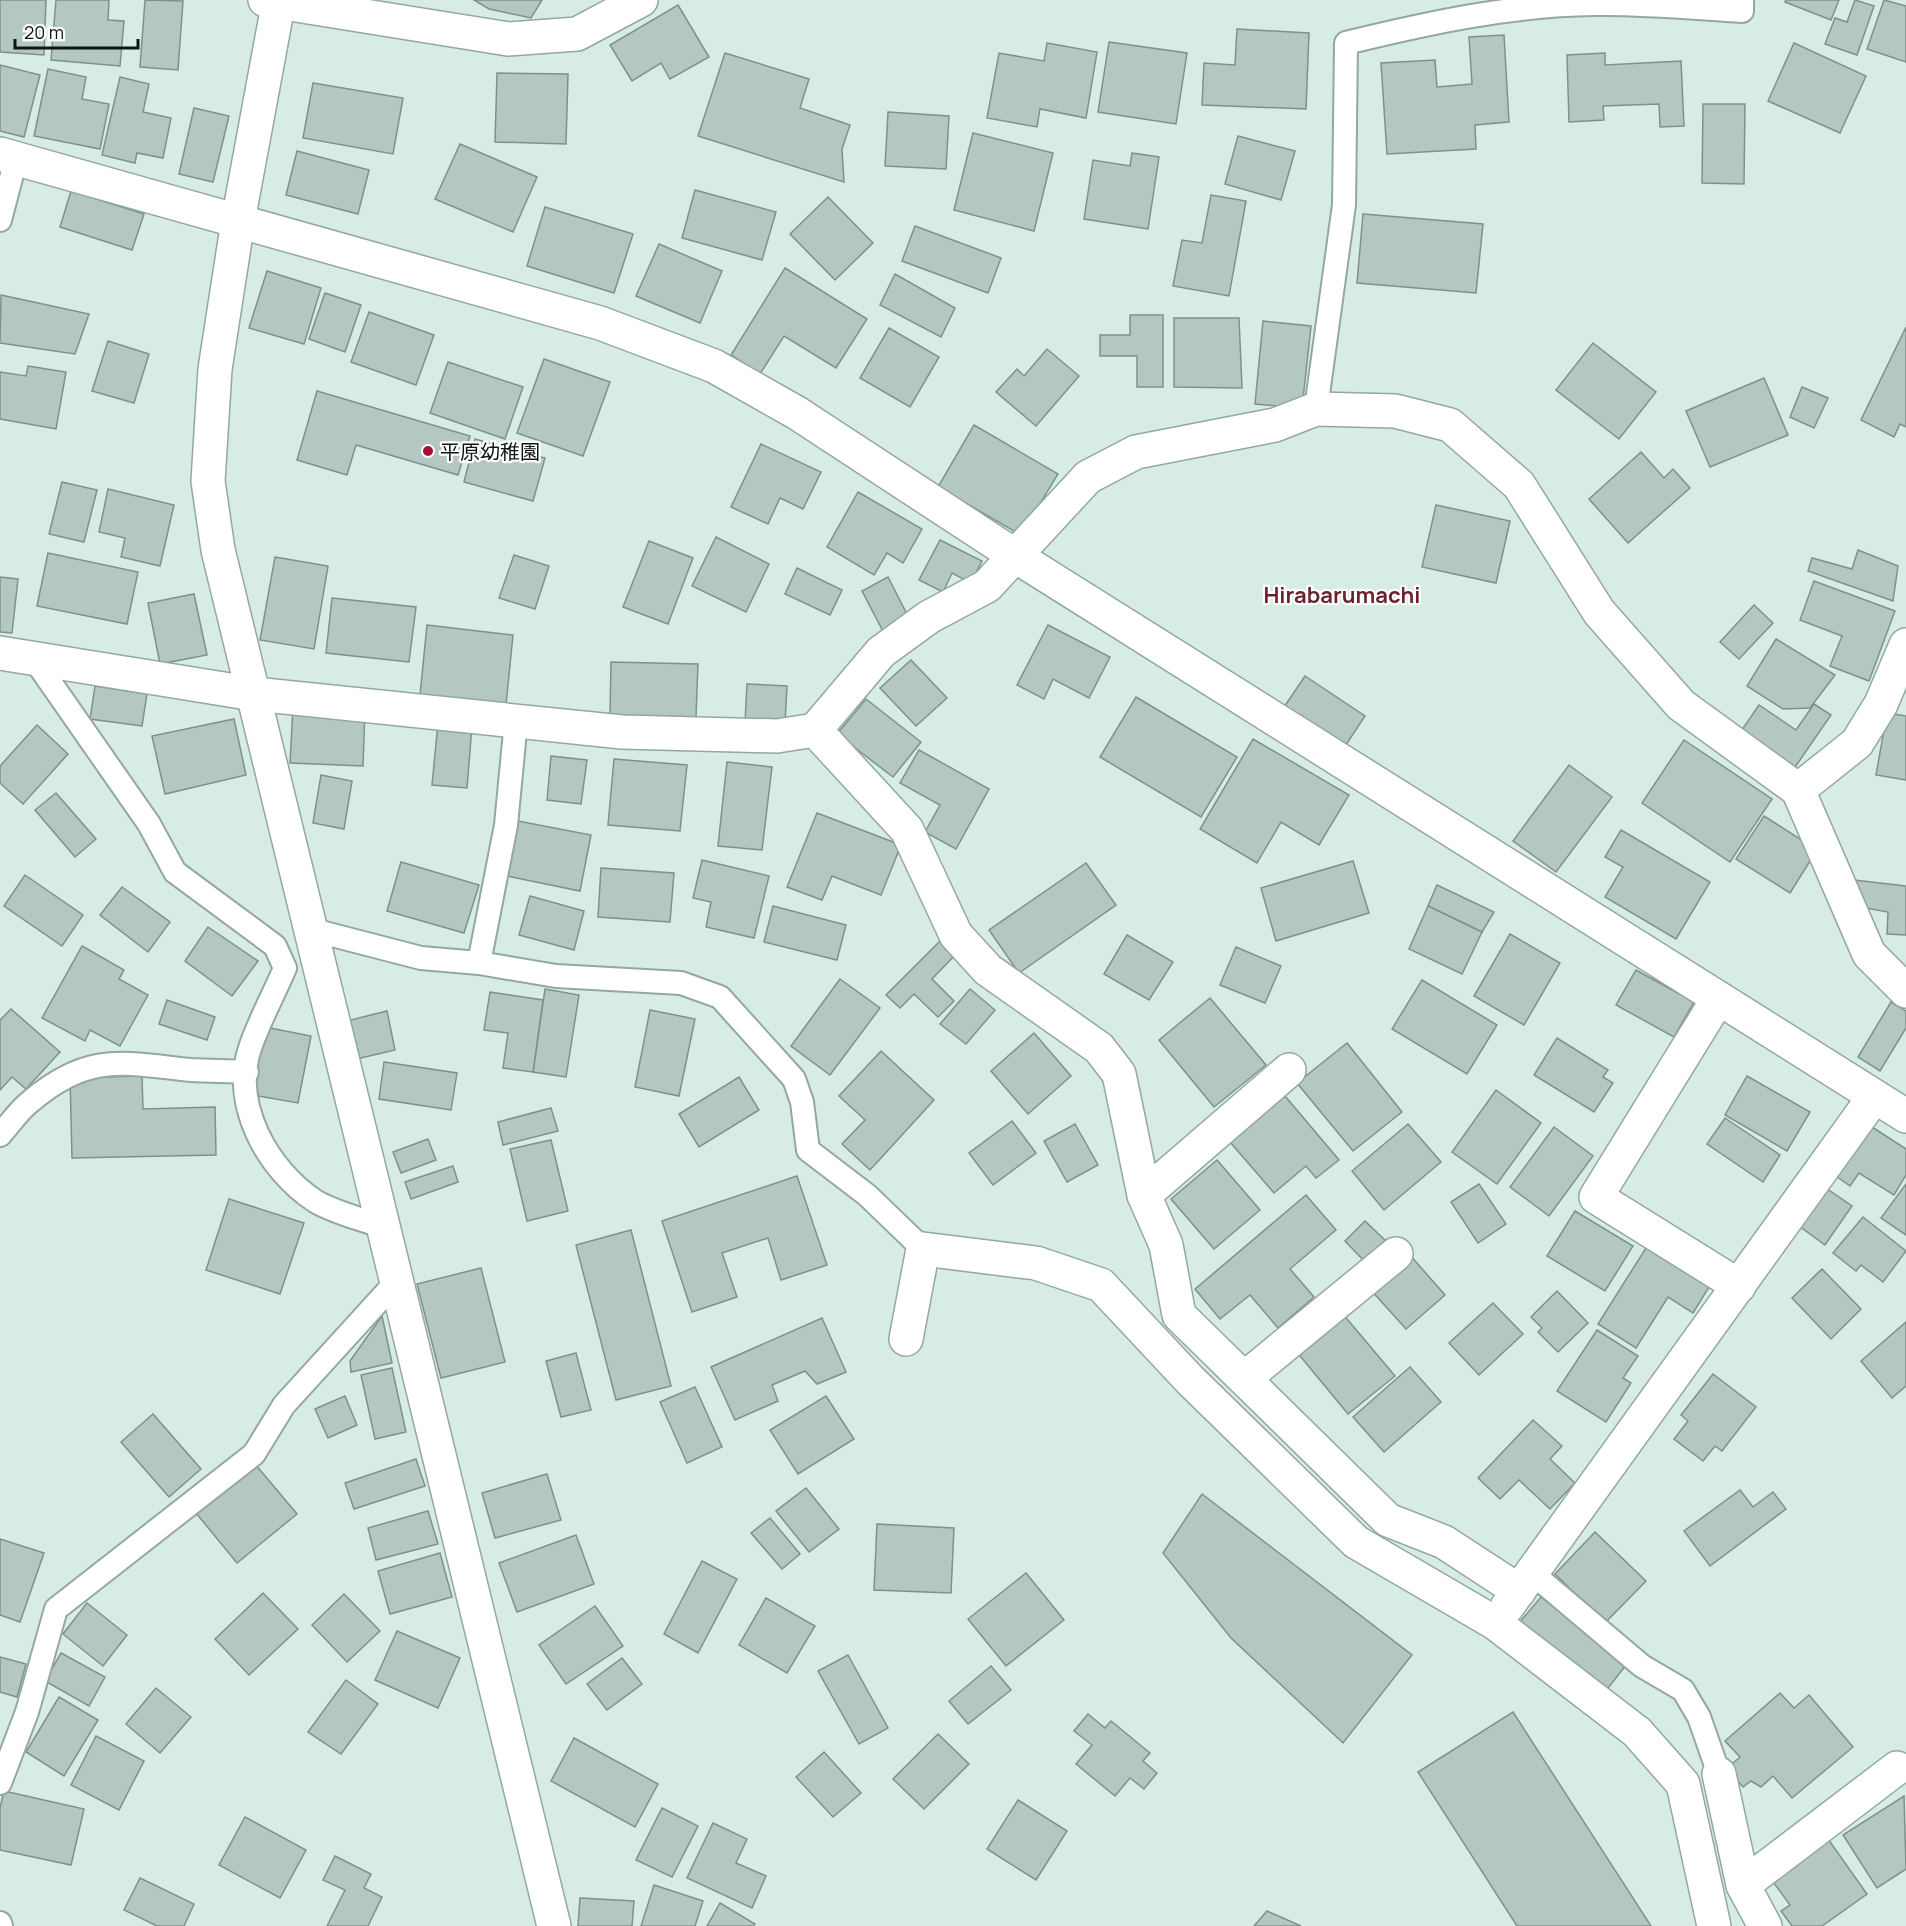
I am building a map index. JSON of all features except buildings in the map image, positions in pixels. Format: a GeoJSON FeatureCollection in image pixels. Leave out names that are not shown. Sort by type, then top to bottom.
{"type":"FeatureCollection","features":[{"type":"Feature","properties":{"kind":"street"},"geometry":{"type":"LineString","coordinates":[[554,1926],[218,550],[208,481],[215,369],[274,1],[508,39],[577,34],[641,0]]}},
{"type":"Feature","properties":{"kind":"street"},"geometry":{"type":"LineString","coordinates":[[8,157],[600,323],[714,366],[797,413],[1017,557],[1718,999],[1895,1102],[1739,1286],[1496,1623]]}},
{"type":"Feature","properties":{"kind":"street"},"geometry":{"type":"LineString","coordinates":[[0,653],[254,694],[622,732],[765,736],[815,729],[881,652],[929,617],[987,586],[1017,557],[1088,477],[1136,452],[1275,425],[1316,409],[1395,411],[1450,425],[1519,485],[1599,612],[1681,705],[1798,790],[1869,954],[1906,991]]}},
{"type":"Feature","properties":{"kind":"street"},"geometry":{"type":"LineString","coordinates":[[1798,790],[1857,742],[1881,704],[1906,645]]}},
{"type":"Feature","properties":{"kind":"street"},"geometry":{"type":"LineString","coordinates":[[815,729],[907,830],[956,935],[988,970],[1099,1048],[1119,1074],[1144,1195],[1166,1245],[1179,1315],[1388,1520],[1444,1542],[1526,1582]]}},
{"type":"Feature","properties":{"kind":"street"},"geometry":{"type":"LineString","coordinates":[[1718,999],[1596,1197],[1739,1286]]}},
{"type":"Feature","properties":{"kind":"street"},"geometry":{"type":"LineString","coordinates":[[1144,1195],[1289,1070]]}},
{"type":"Feature","properties":{"kind":"street"},"geometry":{"type":"LineString","coordinates":[[906,1339],[924,1250],[1036,1263],[1101,1285],[1198,1388],[1356,1542],[1496,1623],[1637,1732],[1683,1784],[1714,1926]]}},
{"type":"Feature","properties":{"kind":"street"},"geometry":{"type":"LineString","coordinates":[[1245,1378],[1396,1254]]}},
{"type":"Feature","properties":{"kind":"street"},"geometry":{"type":"LineString","coordinates":[[1743,1885],[1897,1768]]}},
{"type":"Feature","properties":{"kind":"street"},"geometry":{"type":"LineString","coordinates":[[1719,1774],[1743,1885],[1765,1926]]}},
{"type":"Feature","properties":{"kind":"lane"},"geometry":{"type":"LineString","coordinates":[[1316,409],[1344,206],[1346,43],[1442,19],[1505,11],[1595,4],[1742,11],[1742,0]]}},
{"type":"Feature","properties":{"kind":"lane"},"geometry":{"type":"LineString","coordinates":[[0,220],[8,157]]}},
{"type":"Feature","properties":{"kind":"lane"},"geometry":{"type":"LineString","coordinates":[[34,659],[149,824],[175,872],[275,946],[285,968],[249,1049],[245,1089],[254,1127],[279,1171],[316,1202],[383,1227]]}},
{"type":"Feature","properties":{"kind":"lane"},"geometry":{"type":"LineString","coordinates":[[479,963],[506,825],[516,721]]}},
{"type":"Feature","properties":{"kind":"lane"},"geometry":{"type":"LineString","coordinates":[[309,929],[422,958],[479,963],[556,976],[681,983],[720,997],[794,1079],[802,1102],[808,1150],[867,1195],[924,1250]]}},
{"type":"Feature","properties":{"kind":"lane"},"geometry":{"type":"LineString","coordinates":[[0,1135],[29,1102],[59,1079],[91,1066],[130,1062],[193,1070],[247,1072]]}},
{"type":"Feature","properties":{"kind":"lane"},"geometry":{"type":"LineString","coordinates":[[0,1784],[27,1712],[56,1609],[255,1454],[284,1405],[396,1282]]}},
{"type":"Feature","properties":{"kind":"lane"},"geometry":{"type":"LineString","coordinates":[[1526,1582],[1642,1666],[1683,1690],[1699,1717],[1719,1774]]}},
{"type":"Feature","properties":{"kind":"place","name":"平原幼稚園"},"geometry":{"type":"Point","coordinates":[428,451]}},
{"type":"Feature","properties":{"kind":"district","name":"Hirabarumachi"},"geometry":{"type":"Point","coordinates":[1342,595]}}]}
